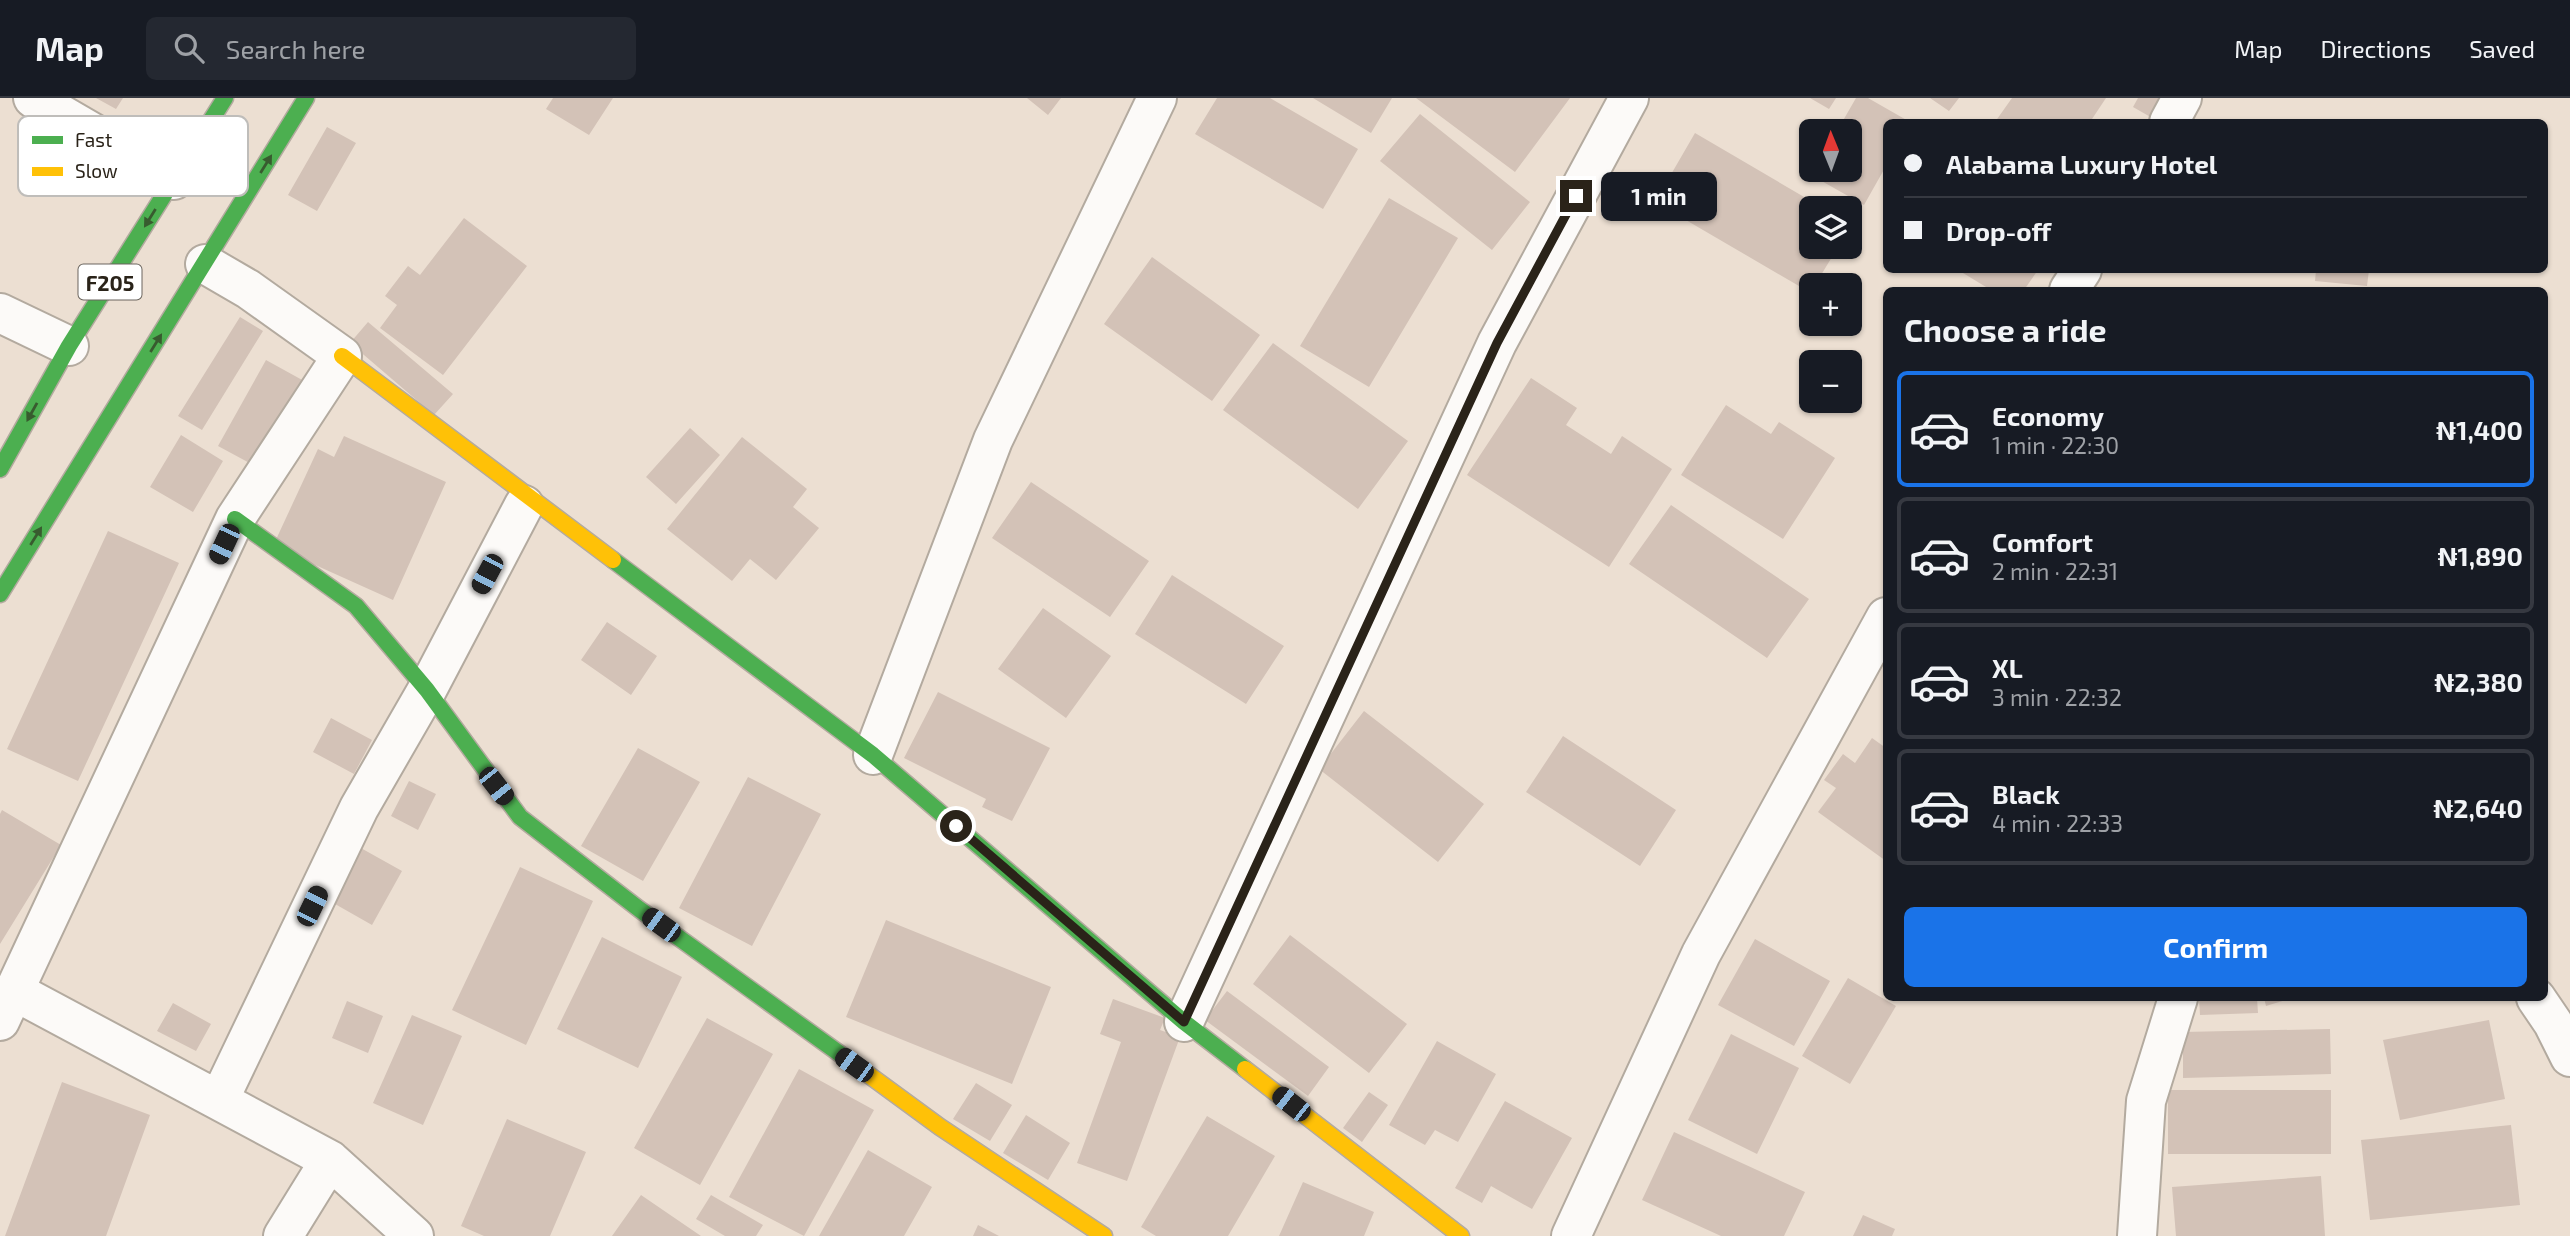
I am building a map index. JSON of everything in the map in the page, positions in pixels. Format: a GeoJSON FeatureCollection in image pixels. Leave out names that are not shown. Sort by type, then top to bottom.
{"type":"FeatureCollection","features":[{"type":"Feature","properties":{"kind":"street"},"geometry":{"type":"LineString","coordinates":[[33,98],[64,116]]}},
{"type":"Feature","properties":{"kind":"street","name":"F205"},"geometry":{"type":"LineString","coordinates":[[214,116],[225,98]]}},
{"type":"Feature","properties":{"kind":"street"},"geometry":{"type":"LineString","coordinates":[[248,193],[306,98]]}},
{"type":"Feature","properties":{"kind":"street"},"geometry":{"type":"LineString","coordinates":[[873,755],[993,440],[1157,98]]}},
{"type":"Feature","properties":{"kind":"street"},"geometry":{"type":"LineString","coordinates":[[1184,1022],[1497,343],[1629,98]]}},
{"type":"Feature","properties":{"kind":"street"},"geometry":{"type":"LineString","coordinates":[[2171,119],[2182,98]]}},
{"type":"Feature","properties":{"kind":"street","name":"F205"},"geometry":{"type":"LineString","coordinates":[[0,469],[69,346],[164,196]]}},
{"type":"Feature","properties":{"kind":"street"},"geometry":{"type":"LineString","coordinates":[[0,594],[246,196]]}},
{"type":"Feature","properties":{"kind":"street"},"geometry":{"type":"LineString","coordinates":[[205,264],[248,289],[342,356],[873,755],[1184,1022],[1461,1236]]}},
{"type":"Feature","properties":{"kind":"street"},"geometry":{"type":"LineString","coordinates":[[0,313],[69,346]]}},
{"type":"Feature","properties":{"kind":"street"},"geometry":{"type":"LineString","coordinates":[[342,356],[235,519],[8,1006],[219,1100],[330,1160],[414,1236]]}},
{"type":"Feature","properties":{"kind":"street"},"geometry":{"type":"LineString","coordinates":[[219,1100],[359,808],[427,690],[524,505]]}},
{"type":"Feature","properties":{"kind":"street"},"geometry":{"type":"LineString","coordinates":[[235,519],[356,606],[427,690],[520,817],[639,909],[940,1127],[1104,1236]]}},
{"type":"Feature","properties":{"kind":"street"},"geometry":{"type":"LineString","coordinates":[[1571,1236],[1702,954],[1883,622]]}},
{"type":"Feature","properties":{"kind":"street"},"geometry":{"type":"LineString","coordinates":[[2137,1236],[2146,1101],[2177,1001]]}},
{"type":"Feature","properties":{"kind":"street"},"geometry":{"type":"LineString","coordinates":[[2538,1001],[2570,1057]]}},
{"type":"Feature","properties":{"kind":"street"},"geometry":{"type":"LineString","coordinates":[[283,1236],[330,1160]]}},
{"type":"Feature","properties":{"kind":"building"},"geometry":{"type":"Polygon","coordinates":[[[96,98],[123,98],[116,109],[96,98]]]}},
{"type":"Feature","properties":{"kind":"building"},"geometry":{"type":"Polygon","coordinates":[[[553,98],[613,98],[589,135],[546,109],[553,98]]]}},
{"type":"Feature","properties":{"kind":"building"},"geometry":{"type":"Polygon","coordinates":[[[1027,98],[1061,98],[1048,115],[1027,98]]]}},
{"type":"Feature","properties":{"kind":"building"},"geometry":{"type":"Polygon","coordinates":[[[1217,98],[1270,98],[1358,149],[1323,209],[1195,134],[1217,98]]]}},
{"type":"Feature","properties":{"kind":"building"},"geometry":{"type":"Polygon","coordinates":[[[1313,98],[1392,98],[1371,133],[1313,98]]]}},
{"type":"Feature","properties":{"kind":"building"},"geometry":{"type":"Polygon","coordinates":[[[1416,98],[1570,98],[1515,172],[1416,98]]]}},
{"type":"Feature","properties":{"kind":"building"},"geometry":{"type":"Polygon","coordinates":[[[1810,98],[1836,98],[1829,109],[1810,98]]]}},
{"type":"Feature","properties":{"kind":"building"},"geometry":{"type":"Polygon","coordinates":[[[1856,98],[1868,98],[1905,119],[1883,119],[1883,171],[1864,205],[1862,196],[1848,196],[1823,182],[1862,182],[1862,119],[1844,119],[1856,98]]]}},
{"type":"Feature","properties":{"kind":"building"},"geometry":{"type":"Polygon","coordinates":[[[1930,98],[1959,98],[1949,111],[1930,98]]]}},
{"type":"Feature","properties":{"kind":"building"},"geometry":{"type":"Polygon","coordinates":[[[2012,98],[2106,98],[2092,119],[1997,119],[2012,98]]]}},
{"type":"Feature","properties":{"kind":"building"},"geometry":{"type":"Polygon","coordinates":[[[2138,98],[2165,98],[2154,119],[2133,107],[2138,98]]]}},
{"type":"Feature","properties":{"kind":"building"},"geometry":{"type":"Polygon","coordinates":[[[1420,114],[1530,202],[1492,250],[1380,161],[1420,114]]]}},
{"type":"Feature","properties":{"kind":"building"},"geometry":{"type":"Polygon","coordinates":[[[327,127],[356,143],[317,211],[288,195],[327,127]]]}},
{"type":"Feature","properties":{"kind":"building"},"geometry":{"type":"Polygon","coordinates":[[[1695,133],[1803,196],[1799,196],[1799,259],[1831,259],[1822,273],[1799,273],[1799,286],[1655,202],[1695,133]]]}},
{"type":"Feature","properties":{"kind":"building"},"geometry":{"type":"Polygon","coordinates":[[[1389,198],[1458,238],[1369,387],[1300,346],[1389,198]]]}},
{"type":"Feature","properties":{"kind":"building"},"geometry":{"type":"Polygon","coordinates":[[[464,218],[527,266],[443,375],[380,328],[397,305],[385,296],[408,266],[420,275],[464,218]]]}},
{"type":"Feature","properties":{"kind":"building"},"geometry":{"type":"Polygon","coordinates":[[[1152,257],[1260,335],[1212,401],[1104,324],[1152,257]]]}},
{"type":"Feature","properties":{"kind":"building"},"geometry":{"type":"Polygon","coordinates":[[[1963,273],[2036,273],[2026,287],[1986,287],[1963,273]]]}},
{"type":"Feature","properties":{"kind":"building"},"geometry":{"type":"Polygon","coordinates":[[[2316,273],[2369,273],[2367,286],[2315,281],[2316,273]]]}},
{"type":"Feature","properties":{"kind":"building"},"geometry":{"type":"Polygon","coordinates":[[[240,317],[263,331],[202,430],[178,416],[240,317]]]}},
{"type":"Feature","properties":{"kind":"building"},"geometry":{"type":"Polygon","coordinates":[[[368,322],[453,394],[434,415],[350,343],[368,322]]]}},
{"type":"Feature","properties":{"kind":"building"},"geometry":{"type":"Polygon","coordinates":[[[1273,343],[1408,441],[1358,509],[1223,410],[1273,343]]]}},
{"type":"Feature","properties":{"kind":"building"},"geometry":{"type":"Polygon","coordinates":[[[266,360],[304,381],[257,467],[218,446],[266,360]]]}},
{"type":"Feature","properties":{"kind":"building"},"geometry":{"type":"Polygon","coordinates":[[[1531,378],[1577,408],[1566,425],[1611,454],[1622,436],[1672,469],[1609,567],[1467,475],[1531,378]]]}},
{"type":"Feature","properties":{"kind":"building"},"geometry":{"type":"Polygon","coordinates":[[[1726,405],[1771,434],[1779,422],[1835,458],[1783,539],[1681,475],[1726,405]]]}},
{"type":"Feature","properties":{"kind":"building"},"geometry":{"type":"Polygon","coordinates":[[[690,428],[720,455],[676,504],[646,477],[690,428]]]}},
{"type":"Feature","properties":{"kind":"building"},"geometry":{"type":"Polygon","coordinates":[[[181,435],[223,461],[193,512],[150,487],[181,435]]]}},
{"type":"Feature","properties":{"kind":"building"},"geometry":{"type":"Polygon","coordinates":[[[344,436],[446,482],[393,600],[273,546],[318,449],[334,457],[344,436]]]}},
{"type":"Feature","properties":{"kind":"building"},"geometry":{"type":"Polygon","coordinates":[[[742,437],[807,489],[793,507],[819,528],[776,580],[750,559],[732,581],[667,529],[742,437]]]}},
{"type":"Feature","properties":{"kind":"building"},"geometry":{"type":"Polygon","coordinates":[[[1031,482],[1149,561],[1110,617],[992,538],[1031,482]]]}},
{"type":"Feature","properties":{"kind":"building"},"geometry":{"type":"Polygon","coordinates":[[[1671,505],[1809,599],[1767,658],[1629,564],[1671,505]]]}},
{"type":"Feature","properties":{"kind":"building"},"geometry":{"type":"Polygon","coordinates":[[[108,531],[179,563],[78,781],[7,749],[108,531]]]}},
{"type":"Feature","properties":{"kind":"building"},"geometry":{"type":"Polygon","coordinates":[[[1172,575],[1284,646],[1246,704],[1135,634],[1172,575]]]}},
{"type":"Feature","properties":{"kind":"building"},"geometry":{"type":"Polygon","coordinates":[[[1043,608],[1111,656],[1066,718],[998,669],[1043,608]]]}},
{"type":"Feature","properties":{"kind":"building"},"geometry":{"type":"Polygon","coordinates":[[[607,622],[657,656],[631,695],[581,660],[607,622]]]}},
{"type":"Feature","properties":{"kind":"building"},"geometry":{"type":"Polygon","coordinates":[[[938,692],[1050,748],[1012,821],[982,807],[986,799],[904,758],[938,692]]]}},
{"type":"Feature","properties":{"kind":"building"},"geometry":{"type":"Polygon","coordinates":[[[1364,711],[1484,804],[1438,862],[1319,769],[1364,711]]]}},
{"type":"Feature","properties":{"kind":"building"},"geometry":{"type":"Polygon","coordinates":[[[331,718],[372,740],[354,774],[313,752],[331,718]]]}},
{"type":"Feature","properties":{"kind":"building"},"geometry":{"type":"Polygon","coordinates":[[[1563,736],[1676,810],[1640,866],[1526,792],[1563,736]]]}},
{"type":"Feature","properties":{"kind":"building"},"geometry":{"type":"Polygon","coordinates":[[[1872,738],[1883,746],[1883,859],[1818,812],[1836,788],[1824,780],[1843,754],[1855,763],[1872,738]]]}},
{"type":"Feature","properties":{"kind":"building"},"geometry":{"type":"Polygon","coordinates":[[[638,748],[700,782],[643,881],[581,846],[638,748]]]}},
{"type":"Feature","properties":{"kind":"building"},"geometry":{"type":"Polygon","coordinates":[[[748,777],[821,814],[752,946],[679,908],[748,777]]]}},
{"type":"Feature","properties":{"kind":"building"},"geometry":{"type":"Polygon","coordinates":[[[409,781],[436,794],[418,830],[391,816],[409,781]]]}},
{"type":"Feature","properties":{"kind":"building"},"geometry":{"type":"Polygon","coordinates":[[[2,810],[61,845],[0,944],[0,814],[2,810]]]}},
{"type":"Feature","properties":{"kind":"building"},"geometry":{"type":"Polygon","coordinates":[[[359,847],[402,871],[372,925],[328,900],[359,847]]]}},
{"type":"Feature","properties":{"kind":"building"},"geometry":{"type":"Polygon","coordinates":[[[520,867],[593,901],[526,1045],[452,1010],[520,867]]]}},
{"type":"Feature","properties":{"kind":"building"},"geometry":{"type":"Polygon","coordinates":[[[886,920],[1051,987],[1012,1084],[846,1017],[886,920]]]}},
{"type":"Feature","properties":{"kind":"building"},"geometry":{"type":"Polygon","coordinates":[[[1290,935],[1407,1024],[1369,1073],[1253,984],[1290,935]]]}},
{"type":"Feature","properties":{"kind":"building"},"geometry":{"type":"Polygon","coordinates":[[[602,937],[682,977],[638,1068],[557,1029],[602,937]]]}},
{"type":"Feature","properties":{"kind":"building"},"geometry":{"type":"Polygon","coordinates":[[[1755,939],[1830,981],[1794,1046],[1718,1005],[1755,939]]]}},
{"type":"Feature","properties":{"kind":"building"},"geometry":{"type":"Polygon","coordinates":[[[1848,978],[1883,998],[1883,1001],[1896,1006],[1850,1084],[1802,1056],[1848,978]]]}},
{"type":"Feature","properties":{"kind":"building"},"geometry":{"type":"Polygon","coordinates":[[[1227,991],[1329,1067],[1308,1096],[1205,1020],[1227,991]]]}},
{"type":"Feature","properties":{"kind":"building"},"geometry":{"type":"Polygon","coordinates":[[[1113,999],[1165,1018],[1160,1030],[1180,1037],[1127,1181],[1077,1163],[1121,1042],[1100,1034],[1113,999]]]}},
{"type":"Feature","properties":{"kind":"building"},"geometry":{"type":"Polygon","coordinates":[[[347,1001],[383,1016],[368,1053],[332,1038],[347,1001]]]}},
{"type":"Feature","properties":{"kind":"building"},"geometry":{"type":"Polygon","coordinates":[[[2199,1001],[2257,1001],[2258,1013],[2200,1015],[2199,1001]]]}},
{"type":"Feature","properties":{"kind":"building"},"geometry":{"type":"Polygon","coordinates":[[[2265,1001],[2282,1001],[2266,1006],[2265,1001]]]}},
{"type":"Feature","properties":{"kind":"building"},"geometry":{"type":"Polygon","coordinates":[[[173,1003],[211,1024],[196,1051],[157,1031],[173,1003]]]}},
{"type":"Feature","properties":{"kind":"building"},"geometry":{"type":"Polygon","coordinates":[[[412,1015],[462,1036],[423,1125],[373,1103],[412,1015]]]}},
{"type":"Feature","properties":{"kind":"building"},"geometry":{"type":"Polygon","coordinates":[[[707,1018],[773,1054],[700,1185],[634,1148],[707,1018]]]}},
{"type":"Feature","properties":{"kind":"building"},"geometry":{"type":"Polygon","coordinates":[[[2489,1020],[2505,1099],[2400,1120],[2383,1040],[2489,1020]]]}},
{"type":"Feature","properties":{"kind":"building"},"geometry":{"type":"Polygon","coordinates":[[[2330,1029],[2331,1074],[2183,1078],[2183,1032],[2330,1029]]]}},
{"type":"Feature","properties":{"kind":"building"},"geometry":{"type":"Polygon","coordinates":[[[1731,1034],[1799,1068],[1757,1154],[1688,1120],[1731,1034]]]}},
{"type":"Feature","properties":{"kind":"building"},"geometry":{"type":"Polygon","coordinates":[[[1437,1041],[1496,1074],[1458,1142],[1435,1130],[1425,1145],[1389,1125],[1437,1041]]]}},
{"type":"Feature","properties":{"kind":"building"},"geometry":{"type":"Polygon","coordinates":[[[799,1069],[874,1110],[804,1236],[729,1197],[799,1069]]]}},
{"type":"Feature","properties":{"kind":"building"},"geometry":{"type":"Polygon","coordinates":[[[62,1082],[150,1115],[106,1236],[5,1236],[62,1082]]]}},
{"type":"Feature","properties":{"kind":"building"},"geometry":{"type":"Polygon","coordinates":[[[976,1083],[1012,1105],[990,1141],[953,1119],[976,1083]]]}},
{"type":"Feature","properties":{"kind":"building"},"geometry":{"type":"Polygon","coordinates":[[[2168,1090],[2331,1090],[2331,1154],[2168,1154],[2168,1090]]]}},
{"type":"Feature","properties":{"kind":"building"},"geometry":{"type":"Polygon","coordinates":[[[1369,1092],[1388,1105],[1362,1142],[1343,1128],[1369,1092]]]}},
{"type":"Feature","properties":{"kind":"building"},"geometry":{"type":"Polygon","coordinates":[[[1505,1101],[1572,1138],[1532,1209],[1491,1186],[1482,1203],[1455,1188],[1505,1101]]]}},
{"type":"Feature","properties":{"kind":"building"},"geometry":{"type":"Polygon","coordinates":[[[1026,1115],[1070,1143],[1048,1180],[1003,1153],[1026,1115]]]}},
{"type":"Feature","properties":{"kind":"building"},"geometry":{"type":"Polygon","coordinates":[[[1207,1116],[1275,1156],[1228,1236],[1156,1236],[1141,1227],[1207,1116]]]}},
{"type":"Feature","properties":{"kind":"building"},"geometry":{"type":"Polygon","coordinates":[[[507,1119],[586,1152],[550,1236],[484,1236],[461,1226],[507,1119]]]}},
{"type":"Feature","properties":{"kind":"building"},"geometry":{"type":"Polygon","coordinates":[[[2511,1125],[2520,1205],[2370,1220],[2361,1140],[2511,1125]]]}},
{"type":"Feature","properties":{"kind":"building"},"geometry":{"type":"Polygon","coordinates":[[[1674,1132],[1805,1192],[1784,1236],[1721,1236],[1642,1200],[1674,1132]]]}},
{"type":"Feature","properties":{"kind":"building"},"geometry":{"type":"Polygon","coordinates":[[[868,1150],[932,1187],[904,1236],[819,1236],[868,1150]]]}},
{"type":"Feature","properties":{"kind":"building"},"geometry":{"type":"Polygon","coordinates":[[[2321,1176],[2325,1236],[2176,1236],[2172,1187],[2321,1176]]]}},
{"type":"Feature","properties":{"kind":"building"},"geometry":{"type":"Polygon","coordinates":[[[1303,1182],[1374,1212],[1364,1236],[1279,1236],[1303,1182]]]}},
{"type":"Feature","properties":{"kind":"building"},"geometry":{"type":"Polygon","coordinates":[[[641,1195],[701,1236],[612,1236],[641,1195]]]}},
{"type":"Feature","properties":{"kind":"building"},"geometry":{"type":"Polygon","coordinates":[[[711,1195],[763,1225],[756,1236],[725,1236],[696,1219],[711,1195]]]}},
{"type":"Feature","properties":{"kind":"building"},"geometry":{"type":"Polygon","coordinates":[[[1863,1215],[1895,1229],[1892,1236],[1853,1236],[1863,1215]]]}},
{"type":"Feature","properties":{"kind":"building"},"geometry":{"type":"Polygon","coordinates":[[[978,1225],[999,1236],[973,1236],[978,1225]]]}},
{"type":"Feature","properties":{"kind":"traffic: fast"},"geometry":{"type":"LineString","coordinates":[[214,116],[225,98]]}},
{"type":"Feature","properties":{"kind":"traffic: fast"},"geometry":{"type":"LineString","coordinates":[[248,192],[306,98]]}},
{"type":"Feature","properties":{"kind":"traffic: fast"},"geometry":{"type":"LineString","coordinates":[[0,469],[69,346],[163,196]]}},
{"type":"Feature","properties":{"kind":"traffic: fast"},"geometry":{"type":"LineString","coordinates":[[0,594],[246,196]]}},
{"type":"Feature","properties":{"kind":"traffic: fast"},"geometry":{"type":"LineString","coordinates":[[235,519],[356,606],[427,690],[520,817],[639,909],[854,1064]]}},
{"type":"Feature","properties":{"kind":"traffic: fast"},"geometry":{"type":"LineString","coordinates":[[613,560],[873,755],[1184,1022],[1245,1069]]}},
{"type":"Feature","properties":{"kind":"traffic: slow"},"geometry":{"type":"LineString","coordinates":[[342,356],[613,560]]}},
{"type":"Feature","properties":{"kind":"traffic: slow"},"geometry":{"type":"LineString","coordinates":[[854,1064],[940,1127],[1104,1236]]}},
{"type":"Feature","properties":{"kind":"traffic: slow"},"geometry":{"type":"LineString","coordinates":[[1245,1069],[1461,1236]]}},
{"type":"Feature","properties":{"kind":"route"},"geometry":{"type":"LineString","coordinates":[[956,826],[1184,1022],[1497,343],[1576,196]]}}]}
